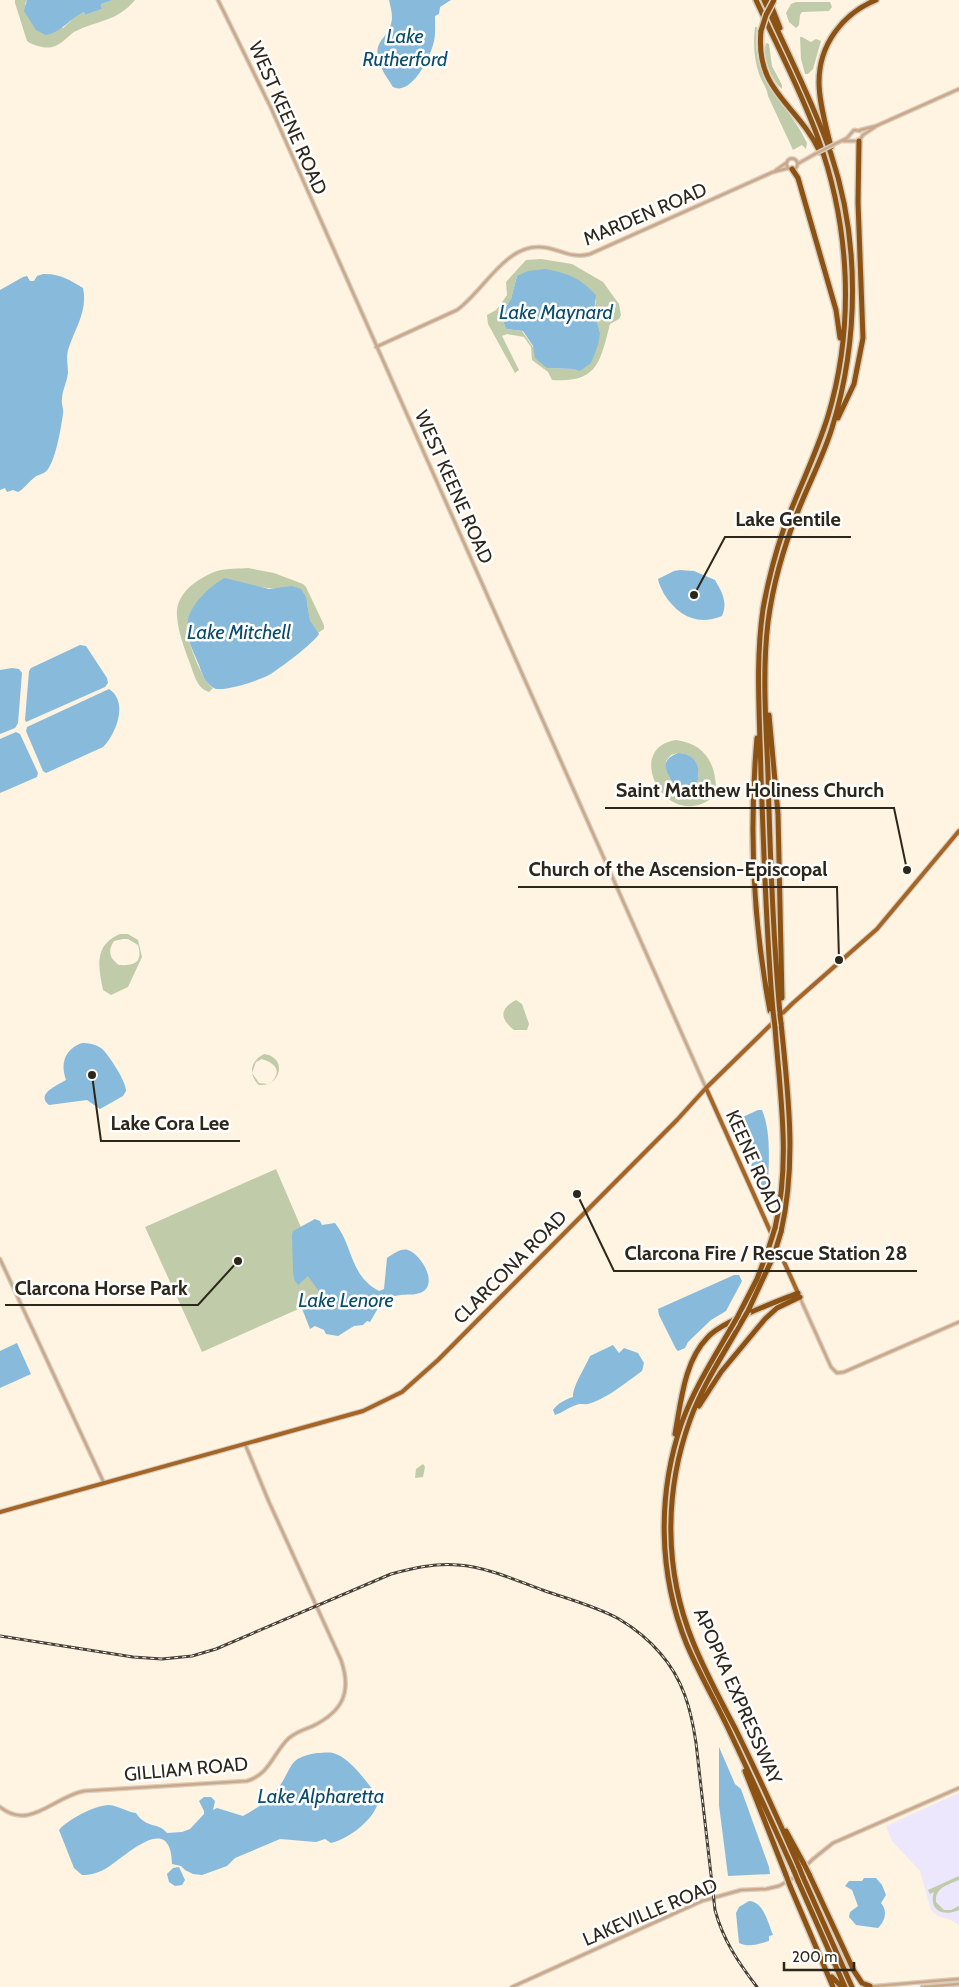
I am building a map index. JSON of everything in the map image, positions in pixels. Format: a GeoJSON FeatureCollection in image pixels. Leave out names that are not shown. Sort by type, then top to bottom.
{"type":"FeatureCollection","features":[{"type":"Feature","properties":{"kind":"highway"},"geometry":{"type":"LineString","coordinates":[[756,0],[813,126],[833,189],[841,224],[845,268],[844,326],[839,370],[829,412],[813,459],[792,506],[777,548],[767,590],[760,635],[763,644],[766,702],[773,920],[781,1004]]}},
{"type":"Feature","properties":{"kind":"highway"},"geometry":{"type":"LineString","coordinates":[[764,0],[821,128],[837,177]]}},
{"type":"Feature","properties":{"kind":"highway"},"geometry":{"type":"LineString","coordinates":[[768,0],[792,62]]}},
{"type":"Feature","properties":{"kind":"highway"},"geometry":{"type":"LineString","coordinates":[[774,0],[766,15],[761,31],[761,60],[767,78],[813,138],[833,189]]}},
{"type":"Feature","properties":{"kind":"highway"},"geometry":{"type":"LineString","coordinates":[[832,429],[846,368],[852,301],[850,242],[819,92],[822,61],[829,41],[842,22],[860,8],[876,0]]}},
{"type":"Feature","properties":{"kind":"highway"},"geometry":{"type":"LineString","coordinates":[[772,1012],[758,926],[755,860],[754,794],[763,644],[767,635],[776,578],[786,542],[832,429],[854,384],[863,338],[858,202],[860,150],[856,140]]}},
{"type":"Feature","properties":{"kind":"highway"},"geometry":{"type":"LineString","coordinates":[[791,169],[798,178],[836,310],[840,328],[839,370]]}},
{"type":"Feature","properties":{"kind":"highway"},"geometry":{"type":"LineString","coordinates":[[766,702],[769,711],[778,814],[781,1004]]}},
{"type":"Feature","properties":{"kind":"highway"},"geometry":{"type":"LineString","coordinates":[[759,713],[766,914],[772,1012]]}},
{"type":"Feature","properties":{"kind":"highway","name":"APOPKA EXPRESSWAY"},"geometry":{"type":"LineString","coordinates":[[781,1004],[780,1015],[791,1153],[788,1198],[774,1255],[748,1311],[701,1394],[685,1436],[676,1469],[672,1500],[671,1546],[675,1578],[687,1626],[699,1655],[801,1865]]}},
{"type":"Feature","properties":{"kind":"highway","name":"APOPKA EXPRESSWAY"},"geometry":{"type":"LineString","coordinates":[[772,1012],[785,1150],[783,1186],[775,1228],[757,1279],[688,1408],[674,1447],[668,1474],[665,1504],[665,1557],[677,1616],[688,1646],[794,1871],[838,1971],[843,1987]]}},
{"type":"Feature","properties":{"kind":"highway"},"geometry":{"type":"LineString","coordinates":[[685,1436],[702,1401],[721,1372],[772,1312],[799,1295]]}},
{"type":"Feature","properties":{"kind":"highway"},"geometry":{"type":"LineString","coordinates":[[668,1474],[689,1371],[698,1351],[708,1337],[720,1328],[799,1295]]}},
{"type":"Feature","properties":{"kind":"highway"},"geometry":{"type":"LineString","coordinates":[[736,1745],[790,1886],[833,1987]]}},
{"type":"Feature","properties":{"kind":"highway"},"geometry":{"type":"LineString","coordinates":[[801,1865],[809,1874],[854,1971],[862,1983],[867,1986]]}},
{"type":"Feature","properties":{"kind":"highway"},"geometry":{"type":"LineString","coordinates":[[801,1865],[803,1877],[852,1987]]}},
{"type":"Feature","properties":{"kind":"highway"},"geometry":{"type":"LineString","coordinates":[[825,1966],[830,1975],[843,1987]]}},
{"type":"Feature","properties":{"kind":"highway"},"geometry":{"type":"LineString","coordinates":[[852,1987],[855,1981],[854,1971]]}},
{"type":"Feature","properties":{"kind":"main road","name":"CLARCONA ROAD"},"geometry":{"type":"LineString","coordinates":[[0,1512],[363,1411],[392,1398],[411,1385],[793,1003],[877,930],[959,831]]}},
{"type":"Feature","properties":{"kind":"main road","name":"KEENE ROAD"},"geometry":{"type":"LineString","coordinates":[[706,1088],[799,1295]]}},
{"type":"Feature","properties":{"kind":"street","name":"WEST KEENE ROAD"},"geometry":{"type":"LineString","coordinates":[[218,0],[271,108],[662,987]]}},
{"type":"Feature","properties":{"kind":"street"},"geometry":{"type":"LineString","coordinates":[[843,141],[854,130],[876,126],[959,89]]}},
{"type":"Feature","properties":{"kind":"street"},"geometry":{"type":"LineString","coordinates":[[808,157],[790,158],[787,162],[791,169],[796,169],[798,164],[808,157],[843,141],[856,140],[876,126]]}},
{"type":"Feature","properties":{"kind":"street"},"geometry":{"type":"LineString","coordinates":[[860,130],[863,135]]}},
{"type":"Feature","properties":{"kind":"street"},"geometry":{"type":"LineString","coordinates":[[851,135],[856,140]]}},
{"type":"Feature","properties":{"kind":"street"},"geometry":{"type":"LineString","coordinates":[[795,159],[798,164]]}},
{"type":"Feature","properties":{"kind":"street","name":"MARDEN ROAD"},"geometry":{"type":"LineString","coordinates":[[376,347],[458,310],[468,302],[507,260],[522,250],[540,246],[575,256],[590,254],[773,172],[787,162]]}},
{"type":"Feature","properties":{"kind":"street","name":"MARDEN ROAD"},"geometry":{"type":"LineString","coordinates":[[773,172],[791,169]]}},
{"type":"Feature","properties":{"kind":"street","name":"KEENE ROAD"},"geometry":{"type":"LineString","coordinates":[[662,987],[706,1088]]}},
{"type":"Feature","properties":{"kind":"street"},"geometry":{"type":"LineString","coordinates":[[0,1259],[104,1483]]}},
{"type":"Feature","properties":{"kind":"street","name":"KEENE ROAD"},"geometry":{"type":"LineString","coordinates":[[799,1295],[831,1367],[837,1373],[844,1372],[959,1322]]}},
{"type":"Feature","properties":{"kind":"street","name":"GILLIAM ROAD"},"geometry":{"type":"LineString","coordinates":[[0,1807],[14,1815],[28,1816],[70,1794],[84,1791],[247,1781],[258,1777],[267,1769],[288,1739],[327,1718],[339,1706],[346,1688],[346,1675],[341,1660],[269,1502],[245,1444]]}},
{"type":"Feature","properties":{"kind":"street","name":"LAKEVILLE ROAD"},"geometry":{"type":"LineString","coordinates":[[512,1987],[702,1901],[741,1890],[766,1889],[779,1886],[791,1880],[833,1843],[959,1788]]}},
{"type":"Feature","properties":{"kind":"street"},"geometry":{"type":"LineString","coordinates":[[867,1986],[959,1979]]}},
{"type":"Feature","properties":{"kind":"street"},"geometry":{"type":"LineString","coordinates":[[922,1987],[959,1984]]}},
{"type":"Feature","properties":{"kind":"shaded area"},"geometry":{"type":"Polygon","coordinates":[[[959,1793],[959,1925],[938,1916],[931,1910],[920,1871],[892,1841],[886,1826],[959,1793]]]}},
{"type":"Feature","properties":{"kind":"green space"},"geometry":{"type":"Polygon","coordinates":[[[15,0],[27,0],[25,4],[63,28],[78,14],[84,12],[85,15],[102,9],[101,4],[113,0],[135,0],[114,17],[82,28],[58,45],[49,47],[39,46],[27,41],[15,0]]]}},
{"type":"Feature","properties":{"kind":"green space"},"geometry":{"type":"Polygon","coordinates":[[[796,2],[830,2],[832,7],[829,11],[802,12],[799,25],[796,28],[789,22],[786,13],[791,4],[796,2]]]}},
{"type":"Feature","properties":{"kind":"green space"},"geometry":{"type":"Polygon","coordinates":[[[755,27],[757,27],[756,47],[764,77],[799,127],[807,143],[806,149],[802,145],[793,150],[768,96],[756,62],[754,45],[755,27]]]}},
{"type":"Feature","properties":{"kind":"green space"},"geometry":{"type":"Polygon","coordinates":[[[800,37],[811,42],[816,39],[821,41],[813,69],[808,74],[805,74],[801,59],[800,37]]]}},
{"type":"Feature","properties":{"kind":"green space"},"geometry":{"type":"Polygon","coordinates":[[[766,43],[769,44],[772,66],[782,85],[782,89],[774,80],[768,67],[765,54],[766,43]]]}},
{"type":"Feature","properties":{"kind":"green space"},"geometry":{"type":"Polygon","coordinates":[[[541,259],[572,264],[603,282],[619,304],[621,315],[619,319],[610,324],[599,359],[588,374],[567,380],[552,380],[548,372],[532,360],[531,347],[524,337],[507,334],[502,336],[519,370],[515,373],[488,324],[487,315],[496,310],[507,295],[506,282],[526,260],[541,259]],[[517,276],[511,299],[501,315],[506,329],[522,331],[547,368],[574,369],[600,333],[594,311],[596,300],[517,276]]]}},
{"type":"Feature","properties":{"kind":"green space"},"geometry":{"type":"Polygon","coordinates":[[[248,568],[274,573],[303,584],[324,625],[324,629],[318,633],[310,620],[307,603],[279,589],[258,587],[204,594],[190,616],[187,630],[191,648],[199,668],[213,688],[209,692],[198,684],[194,675],[180,634],[177,608],[180,600],[189,588],[202,578],[221,570],[248,568]]]}},
{"type":"Feature","properties":{"kind":"green space"},"geometry":{"type":"Polygon","coordinates":[[[676,740],[687,742],[703,752],[708,758],[715,775],[716,795],[698,805],[682,805],[668,798],[657,786],[652,772],[652,758],[660,746],[676,740]],[[683,753],[671,755],[666,761],[666,770],[699,777],[698,768],[694,760],[683,753]]]}},
{"type":"Feature","properties":{"kind":"green space"},"geometry":{"type":"Polygon","coordinates":[[[120,934],[128,934],[138,940],[142,957],[128,987],[111,995],[103,990],[99,965],[102,950],[112,939],[120,934]],[[128,939],[114,941],[111,948],[110,954],[119,965],[133,964],[138,959],[138,945],[128,939]]]}},
{"type":"Feature","properties":{"kind":"green space"},"geometry":{"type":"Polygon","coordinates":[[[516,1000],[522,1004],[529,1024],[527,1030],[514,1030],[504,1018],[504,1011],[510,1003],[516,1000]]]}},
{"type":"Feature","properties":{"kind":"green space"},"geometry":{"type":"Polygon","coordinates":[[[264,1054],[272,1056],[279,1066],[277,1077],[274,1079],[277,1072],[274,1066],[265,1060],[262,1059],[256,1062],[252,1073],[253,1064],[264,1054]]]}},
{"type":"Feature","properties":{"kind":"green space"},"geometry":{"type":"Polygon","coordinates":[[[252,1073],[259,1083],[267,1084],[259,1085],[252,1073]]]}},
{"type":"Feature","properties":{"kind":"green space"},"geometry":{"type":"Polygon","coordinates":[[[276,1169],[330,1295],[202,1352],[145,1227],[276,1169]]]}},
{"type":"Feature","properties":{"kind":"green space"},"geometry":{"type":"Polygon","coordinates":[[[423,1464],[425,1467],[423,1477],[415,1478],[416,1469],[423,1464]]]}},
{"type":"Feature","properties":{"kind":"green space"},"geometry":{"type":"Polygon","coordinates":[[[959,1876],[959,1880],[940,1890],[936,1897],[936,1902],[944,1910],[951,1910],[959,1906],[959,1910],[948,1913],[939,1911],[933,1904],[934,1892],[930,1894],[928,1890],[959,1876]]]}},
{"type":"Feature","properties":{"kind":"water"},"geometry":{"type":"Polygon","coordinates":[[[27,0],[113,0],[101,4],[102,9],[85,15],[84,12],[57,31],[46,35],[36,30],[24,11],[27,0]]]}},
{"type":"Feature","properties":{"kind":"water","name":"Lake Rutherford"},"geometry":{"type":"Polygon","coordinates":[[[389,0],[451,0],[440,7],[439,14],[435,16],[434,42],[423,67],[413,81],[400,88],[393,87],[382,69],[377,53],[379,44],[390,27],[392,20],[389,0]]]}},
{"type":"Feature","properties":{"kind":"water","name":"Lake Maynard"},"geometry":{"type":"Polygon","coordinates":[[[545,269],[573,277],[585,284],[596,295],[594,311],[600,333],[598,345],[591,363],[580,371],[547,368],[535,358],[533,346],[523,331],[506,329],[501,315],[511,299],[517,276],[528,271],[545,269]]]}},
{"type":"Feature","properties":{"kind":"water"},"geometry":{"type":"Polygon","coordinates":[[[43,274],[59,276],[83,288],[84,304],[68,350],[68,373],[62,396],[62,420],[58,443],[51,464],[45,472],[35,477],[23,489],[18,492],[13,490],[7,492],[5,488],[0,490],[0,290],[23,277],[27,276],[30,281],[34,281],[37,276],[43,274]]]}},
{"type":"Feature","properties":{"kind":"water"},"geometry":{"type":"Polygon","coordinates":[[[680,570],[694,571],[715,580],[722,593],[724,602],[722,616],[713,619],[696,619],[682,613],[669,602],[658,579],[680,570]]]}},
{"type":"Feature","properties":{"kind":"water","name":"Lake Mitchell"},"geometry":{"type":"Polygon","coordinates":[[[225,578],[269,589],[292,586],[301,589],[306,597],[310,620],[319,634],[304,649],[269,675],[243,685],[216,689],[207,682],[203,675],[189,642],[187,628],[190,613],[200,598],[212,586],[225,578]]]}},
{"type":"Feature","properties":{"kind":"water"},"geometry":{"type":"Polygon","coordinates":[[[80,645],[86,646],[107,678],[108,683],[105,687],[26,722],[29,671],[31,668],[80,645]]]}},
{"type":"Feature","properties":{"kind":"water"},"geometry":{"type":"Polygon","coordinates":[[[19,669],[22,673],[18,723],[15,728],[0,734],[0,670],[19,669]]]}},
{"type":"Feature","properties":{"kind":"water"},"geometry":{"type":"Polygon","coordinates":[[[109,689],[115,695],[119,710],[116,726],[108,741],[103,747],[46,773],[43,771],[26,731],[27,727],[109,689]]]}},
{"type":"Feature","properties":{"kind":"water"},"geometry":{"type":"Polygon","coordinates":[[[16,732],[20,734],[38,773],[37,777],[0,793],[0,739],[16,732]]]}},
{"type":"Feature","properties":{"kind":"water"},"geometry":{"type":"Polygon","coordinates":[[[678,753],[693,759],[698,768],[699,774],[696,785],[686,789],[677,788],[667,773],[666,764],[668,760],[678,753]]]}},
{"type":"Feature","properties":{"kind":"water"},"geometry":{"type":"Polygon","coordinates":[[[82,1043],[94,1045],[104,1051],[120,1075],[126,1091],[123,1096],[100,1109],[87,1100],[49,1105],[45,1101],[46,1094],[53,1087],[66,1080],[64,1074],[65,1057],[71,1049],[82,1043]]]}},
{"type":"Feature","properties":{"kind":"water"},"geometry":{"type":"Polygon","coordinates":[[[762,1110],[765,1118],[769,1146],[768,1183],[762,1189],[733,1125],[734,1121],[762,1110]]]}},
{"type":"Feature","properties":{"kind":"water","name":"Lake Lenore"},"geometry":{"type":"Polygon","coordinates":[[[315,1219],[320,1221],[322,1225],[335,1223],[362,1277],[379,1291],[384,1289],[387,1258],[403,1250],[413,1252],[425,1267],[429,1279],[426,1289],[415,1294],[393,1297],[393,1306],[391,1307],[387,1303],[381,1303],[370,1322],[367,1321],[363,1325],[354,1326],[338,1336],[326,1334],[324,1330],[315,1326],[310,1329],[301,1306],[320,1297],[318,1290],[308,1276],[298,1285],[294,1279],[292,1236],[293,1231],[315,1219]]]}},
{"type":"Feature","properties":{"kind":"water"},"geometry":{"type":"Polygon","coordinates":[[[734,1275],[739,1275],[742,1281],[726,1311],[711,1320],[688,1342],[685,1348],[678,1351],[659,1315],[658,1309],[734,1275]]]}},
{"type":"Feature","properties":{"kind":"water"},"geometry":{"type":"Polygon","coordinates":[[[17,1343],[31,1374],[0,1388],[0,1351],[17,1343]]]}},
{"type":"Feature","properties":{"kind":"water"},"geometry":{"type":"Polygon","coordinates":[[[613,1345],[619,1353],[624,1348],[638,1353],[644,1363],[642,1371],[602,1399],[588,1404],[578,1404],[555,1415],[553,1410],[555,1408],[573,1397],[577,1382],[590,1356],[613,1345]]]}},
{"type":"Feature","properties":{"kind":"water"},"geometry":{"type":"Polygon","coordinates":[[[719,1747],[735,1784],[741,1789],[770,1874],[728,1876],[719,1805],[719,1747]]]}},
{"type":"Feature","properties":{"kind":"water","name":"Lake Alpharetta"},"geometry":{"type":"Polygon","coordinates":[[[317,1753],[333,1753],[346,1760],[359,1772],[379,1798],[377,1806],[368,1820],[354,1832],[338,1841],[331,1843],[325,1839],[316,1842],[280,1839],[235,1858],[227,1866],[202,1875],[193,1874],[181,1866],[172,1864],[170,1848],[164,1840],[155,1839],[144,1842],[105,1869],[94,1874],[82,1875],[74,1868],[59,1830],[82,1814],[109,1805],[136,1813],[144,1821],[160,1827],[167,1833],[182,1832],[190,1829],[204,1814],[199,1801],[204,1797],[211,1797],[215,1801],[213,1810],[217,1808],[243,1816],[272,1796],[296,1760],[317,1753]]]}},
{"type":"Feature","properties":{"kind":"water"},"geometry":{"type":"Polygon","coordinates":[[[179,1867],[185,1880],[182,1885],[175,1886],[169,1882],[167,1874],[173,1868],[179,1867]]]}},
{"type":"Feature","properties":{"kind":"water"},"geometry":{"type":"Polygon","coordinates":[[[864,1878],[876,1878],[882,1885],[886,1895],[881,1903],[885,1916],[878,1928],[856,1925],[849,1917],[850,1912],[858,1906],[852,1890],[845,1886],[849,1881],[862,1881],[864,1878]]]}},
{"type":"Feature","properties":{"kind":"water"},"geometry":{"type":"Polygon","coordinates":[[[749,1901],[758,1905],[765,1914],[773,1935],[769,1936],[769,1941],[750,1945],[739,1943],[736,1913],[739,1907],[749,1901]]]}},
{"type":"Feature","properties":{"kind":"railway"},"geometry":{"type":"LineString","coordinates":[[0,1636],[133,1657],[162,1659],[192,1656],[216,1649],[391,1574],[432,1565],[469,1566],[492,1572],[611,1615],[636,1630],[656,1648],[675,1673],[685,1695],[696,1743],[715,1910],[722,1931],[732,1950],[757,1987]]}},
{"type":"Feature","properties":{"kind":"place","name":"Lake Gentile"},"geometry":{"type":"Point","coordinates":[694,595]}},
{"type":"Feature","properties":{"kind":"place","name":"Saint Matthew Holiness Church"},"geometry":{"type":"Point","coordinates":[907,870]}},
{"type":"Feature","properties":{"kind":"place","name":"Church of the Ascension-Episcopal"},"geometry":{"type":"Point","coordinates":[839,960]}},
{"type":"Feature","properties":{"kind":"place","name":"Lake Cora Lee"},"geometry":{"type":"Point","coordinates":[92,1075]}},
{"type":"Feature","properties":{"kind":"place","name":"Clarcona Fire / Rescue Station 28"},"geometry":{"type":"Point","coordinates":[577,1194]}},
{"type":"Feature","properties":{"kind":"place","name":"Clarcona Horse Park"},"geometry":{"type":"Point","coordinates":[238,1261]}}]}
